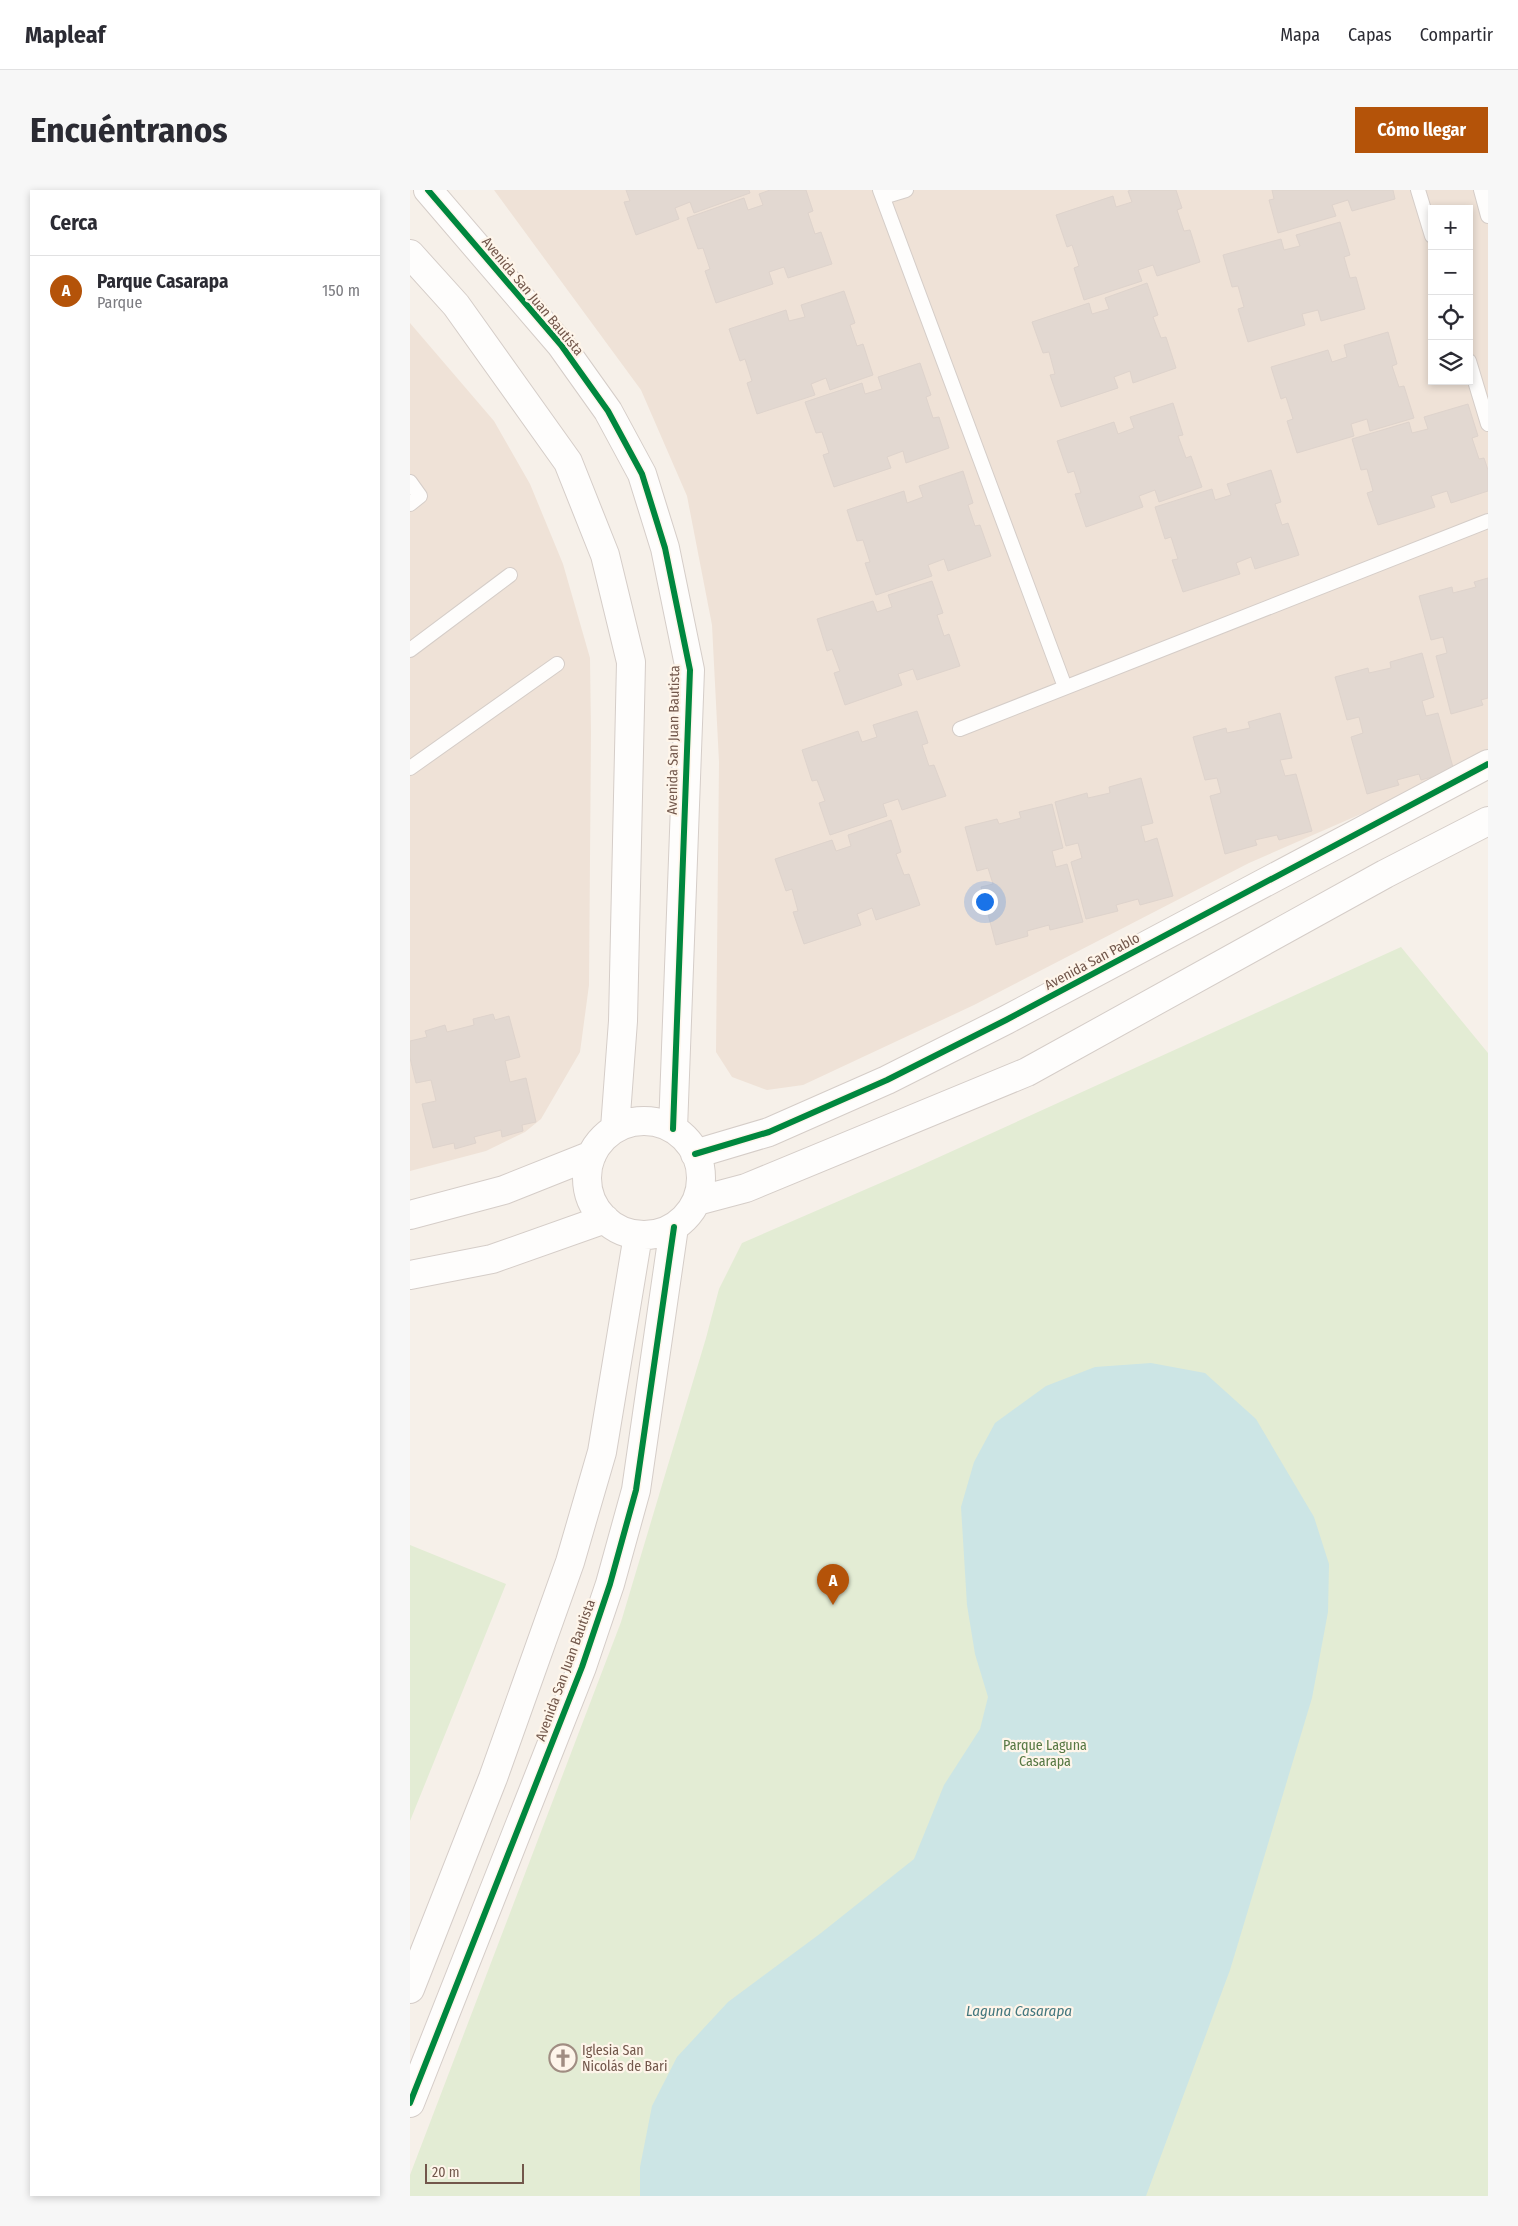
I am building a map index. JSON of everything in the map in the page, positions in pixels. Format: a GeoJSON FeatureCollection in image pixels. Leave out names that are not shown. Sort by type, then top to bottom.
{"type":"FeatureCollection","features":[{"type":"Feature","properties":{"kind":"street","name":"Avenida San Juan Bautista"},"geometry":{"type":"LineString","coordinates":[[428,190],[561,346],[608,411],[642,474],[665,548],[690,670],[673,1129]]}},
{"type":"Feature","properties":{"kind":"street"},"geometry":{"type":"LineString","coordinates":[[410,254],[456,305],[568,462],[605,555],[631,662],[623,1021],[615,1128]]}},
{"type":"Feature","properties":{"kind":"street","name":"Avenida San Pablo"},"geometry":{"type":"LineString","coordinates":[[695,1154],[770,1132],[887,1080],[1006,1020],[1488,764]]}},
{"type":"Feature","properties":{"kind":"street"},"geometry":{"type":"LineString","coordinates":[[696,1201],[746,1188],[1027,1072],[1385,874],[1488,821]]}},
{"type":"Feature","properties":{"kind":"street"},"geometry":{"type":"LineString","coordinates":[[659,1122],[673,1129],[686,1139],[695,1154],[700,1169],[700,1185],[696,1201],[687,1216],[674,1227],[656,1234],[638,1235],[620,1230],[605,1219],[594,1206],[588,1189],[587,1172],[592,1155],[602,1140],[615,1128],[629,1123],[659,1122]]}},
{"type":"Feature","properties":{"kind":"street"},"geometry":{"type":"LineString","coordinates":[[410,1215],[504,1190],[592,1155]]}},
{"type":"Feature","properties":{"kind":"street"},"geometry":{"type":"LineString","coordinates":[[410,1275],[492,1259],[605,1219]]}},
{"type":"Feature","properties":{"kind":"street","name":"Avenida San Juan Bautista"},"geometry":{"type":"LineString","coordinates":[[410,2103],[582,1667],[610,1584],[636,1490],[674,1227]]}},
{"type":"Feature","properties":{"kind":"street"},"geometry":{"type":"LineString","coordinates":[[410,1989],[493,1778],[570,1562],[602,1452],[638,1235]]}},
{"type":"Feature","properties":{"kind":"lane"},"geometry":{"type":"LineString","coordinates":[[906,190],[881,194],[1065,687]]}},
{"type":"Feature","properties":{"kind":"lane"},"geometry":{"type":"LineString","coordinates":[[1418,190],[1428,223]]}},
{"type":"Feature","properties":{"kind":"lane"},"geometry":{"type":"LineString","coordinates":[[1481,190],[1488,216]]}},
{"type":"Feature","properties":{"kind":"lane"},"geometry":{"type":"LineString","coordinates":[[1473,374],[1488,424]]}},
{"type":"Feature","properties":{"kind":"lane"},"geometry":{"type":"LineString","coordinates":[[410,482],[420,496],[410,504]]}},
{"type":"Feature","properties":{"kind":"lane"},"geometry":{"type":"LineString","coordinates":[[960,729],[1488,521]]}},
{"type":"Feature","properties":{"kind":"lane"},"geometry":{"type":"LineString","coordinates":[[410,650],[510,575]]}},
{"type":"Feature","properties":{"kind":"lane"},"geometry":{"type":"LineString","coordinates":[[410,768],[557,664]]}},
{"type":"Feature","properties":{"kind":"shaded area"},"geometry":{"type":"Polygon","coordinates":[[[494,190],[1488,190],[1488,755],[1471,766],[1249,863],[974,1005],[803,1085],[767,1090],[732,1077],[716,1052],[719,762],[712,625],[687,496],[641,390],[494,190]]]}},
{"type":"Feature","properties":{"kind":"shaded area"},"geometry":{"type":"Polygon","coordinates":[[[410,323],[494,421],[530,484],[563,564],[590,658],[591,733],[589,985],[580,1052],[541,1119],[525,1132],[486,1151],[410,1171],[410,323]]]}},
{"type":"Feature","properties":{"kind":"green space","name":"Parque Laguna Casarapa"},"geometry":{"type":"Polygon","coordinates":[[[1401,947],[1488,1053],[1488,2196],[410,2196],[410,2175],[621,1622],[719,1289],[742,1243],[915,1168],[1401,947]]]}},
{"type":"Feature","properties":{"kind":"green space"},"geometry":{"type":"Polygon","coordinates":[[[410,1545],[506,1584],[410,1821],[410,1545]]]}},
{"type":"Feature","properties":{"kind":"water","name":"Laguna Casarapa"},"geometry":{"type":"Polygon","coordinates":[[[1151,1363],[1205,1373],[1256,1419],[1314,1517],[1329,1564],[1328,1612],[1312,1698],[1230,1970],[1146,2196],[640,2196],[640,2167],[652,2106],[677,2057],[728,2002],[821,1933],[914,1859],[944,1785],[980,1729],[988,1697],[975,1654],[967,1605],[961,1507],[974,1462],[995,1423],[1046,1386],[1095,1367],[1151,1363]]]}},
{"type":"Feature","properties":{"kind":"building"},"geometry":{"type":"Polygon","coordinates":[[[626,190],[749,190],[750,193],[694,213],[690,202],[675,208],[679,219],[636,235],[624,202],[630,201],[626,190]]]}},
{"type":"Feature","properties":{"kind":"building"},"geometry":{"type":"Polygon","coordinates":[[[770,190],[806,190],[813,211],[808,213],[815,234],[821,232],[832,264],[788,278],[784,267],[769,272],[773,284],[716,303],[705,271],[710,269],[703,248],[698,249],[687,218],[744,198],[748,210],[763,205],[759,194],[770,190]]]}},
{"type":"Feature","properties":{"kind":"building"},"geometry":{"type":"Polygon","coordinates":[[[1131,190],[1176,190],[1182,208],[1177,210],[1184,231],[1190,230],[1200,262],[1157,276],[1153,265],[1138,270],[1142,281],[1084,300],[1074,268],[1079,266],[1072,245],[1067,247],[1056,215],[1113,196],[1116,207],[1132,202],[1128,191],[1131,190]]]}},
{"type":"Feature","properties":{"kind":"building"},"geometry":{"type":"Polygon","coordinates":[[[1272,190],[1393,190],[1395,199],[1352,211],[1348,200],[1332,205],[1336,216],[1278,233],[1269,200],[1274,199],[1272,190]]]}},
{"type":"Feature","properties":{"kind":"building"},"geometry":{"type":"Polygon","coordinates":[[[1340,222],[1350,255],[1344,257],[1350,278],[1356,277],[1365,309],[1321,321],[1318,310],[1302,314],[1305,325],[1248,342],[1238,309],[1244,307],[1238,286],[1232,287],[1223,255],[1281,239],[1284,250],[1300,246],[1296,235],[1340,222]]]}},
{"type":"Feature","properties":{"kind":"building"},"geometry":{"type":"Polygon","coordinates":[[[1147,283],[1158,315],[1153,317],[1161,338],[1166,337],[1176,368],[1133,383],[1130,371],[1114,377],[1118,388],[1061,407],[1050,375],[1055,374],[1049,352],[1043,353],[1032,322],[1089,303],[1092,314],[1109,309],[1105,298],[1147,283]]]}},
{"type":"Feature","properties":{"kind":"building"},"geometry":{"type":"Polygon","coordinates":[[[844,291],[855,323],[850,325],[857,346],[863,344],[873,375],[830,390],[826,378],[811,384],[815,395],[757,414],[747,383],[752,381],[745,359],[740,361],[729,329],[786,310],[789,321],[805,317],[801,305],[844,291]]]}},
{"type":"Feature","properties":{"kind":"building"},"geometry":{"type":"Polygon","coordinates":[[[1388,332],[1397,364],[1392,366],[1399,387],[1404,386],[1414,418],[1370,431],[1367,419],[1351,424],[1354,436],[1297,453],[1287,421],[1293,419],[1286,397],[1281,399],[1271,367],[1328,350],[1332,362],[1347,357],[1344,345],[1388,332]]]}},
{"type":"Feature","properties":{"kind":"building"},"geometry":{"type":"Polygon","coordinates":[[[920,363],[931,395],[926,397],[933,418],[939,417],[949,448],[906,463],[903,451],[887,457],[891,468],[834,487],[823,455],[829,453],[822,432],[816,433],[805,402],[862,383],[865,394],[882,389],[878,377],[920,363]]]}},
{"type":"Feature","properties":{"kind":"building"},"geometry":{"type":"Polygon","coordinates":[[[1173,403],[1183,435],[1178,436],[1186,458],[1191,456],[1202,487],[1159,502],[1155,490],[1139,496],[1143,507],[1086,527],[1075,494],[1081,493],[1074,471],[1068,473],[1057,441],[1114,422],[1118,434],[1134,428],[1130,417],[1173,403]]]}},
{"type":"Feature","properties":{"kind":"building"},"geometry":{"type":"Polygon","coordinates":[[[1468,404],[1478,436],[1472,438],[1479,459],[1484,458],[1488,470],[1488,491],[1451,503],[1447,491],[1431,496],[1435,507],[1378,525],[1367,493],[1373,491],[1367,469],[1361,470],[1352,439],[1409,422],[1412,433],[1428,429],[1424,417],[1468,404]]]}},
{"type":"Feature","properties":{"kind":"building"},"geometry":{"type":"Polygon","coordinates":[[[1271,470],[1281,502],[1275,504],[1282,525],[1288,523],[1299,555],[1255,569],[1251,557],[1236,563],[1240,574],[1183,592],[1172,560],[1178,559],[1171,537],[1165,539],[1155,507],[1212,489],[1215,500],[1231,495],[1227,484],[1271,470]]]}},
{"type":"Feature","properties":{"kind":"building"},"geometry":{"type":"Polygon","coordinates":[[[963,471],[973,503],[968,505],[975,526],[980,525],[991,556],[948,571],[944,559],[928,565],[932,576],[876,595],[865,563],[870,562],[863,540],[857,541],[847,510],[904,491],[907,503],[923,497],[919,486],[963,471]]]}},
{"type":"Feature","properties":{"kind":"building"},"geometry":{"type":"Polygon","coordinates":[[[1488,578],[1488,698],[1481,700],[1483,705],[1451,714],[1436,656],[1447,653],[1443,637],[1431,640],[1419,596],[1452,587],[1453,593],[1476,587],[1474,582],[1488,578]]]}},
{"type":"Feature","properties":{"kind":"building"},"geometry":{"type":"Polygon","coordinates":[[[932,581],[943,613],[937,615],[944,636],[949,634],[960,666],[917,680],[913,669],[898,674],[902,685],[845,705],[834,673],[840,671],[832,649],[827,651],[817,619],[873,601],[877,612],[892,607],[888,595],[932,581]]]}},
{"type":"Feature","properties":{"kind":"building"},"geometry":{"type":"Polygon","coordinates":[[[1422,653],[1434,697],[1422,701],[1426,716],[1438,713],[1454,771],[1421,780],[1419,774],[1397,780],[1399,785],[1367,794],[1351,737],[1363,733],[1359,717],[1347,720],[1335,677],[1368,668],[1369,673],[1391,668],[1390,662],[1422,653]]]}},
{"type":"Feature","properties":{"kind":"building"},"geometry":{"type":"Polygon","coordinates":[[[917,711],[928,743],[922,745],[929,766],[934,765],[946,796],[902,810],[898,799],[883,804],[887,816],[830,835],[819,803],[825,801],[817,780],[812,781],[802,750],[858,731],[862,742],[877,737],[873,725],[917,711]]]}},
{"type":"Feature","properties":{"kind":"building"},"geometry":{"type":"Polygon","coordinates":[[[1280,713],[1292,758],[1280,760],[1285,776],[1296,774],[1312,831],[1279,840],[1277,835],[1255,840],[1257,845],[1225,854],[1210,796],[1221,793],[1217,778],[1205,780],[1193,737],[1226,728],[1227,733],[1250,728],[1248,722],[1280,713]]]}},
{"type":"Feature","properties":{"kind":"building"},"geometry":{"type":"Polygon","coordinates":[[[1141,778],[1153,823],[1141,826],[1145,842],[1157,838],[1173,896],[1140,905],[1138,899],[1116,905],[1118,911],[1086,919],[1071,862],[1082,858],[1078,843],[1066,846],[1055,802],[1087,793],[1088,798],[1110,793],[1109,787],[1141,778]]]}},
{"type":"Feature","properties":{"kind":"building"},"geometry":{"type":"Polygon","coordinates":[[[1052,804],[1063,848],[1052,851],[1056,867],[1067,864],[1083,922],[1050,930],[1049,925],[1027,931],[1028,936],[996,945],[981,887],[993,884],[988,868],[977,871],[965,827],[997,819],[999,824],[1021,818],[1019,812],[1052,804]]]}},
{"type":"Feature","properties":{"kind":"building"},"geometry":{"type":"Polygon","coordinates":[[[891,820],[901,852],[896,854],[904,875],[909,874],[920,905],[876,920],[872,908],[857,914],[861,925],[804,944],[793,912],[798,911],[792,889],[786,891],[775,859],[832,840],[836,851],[851,846],[848,835],[891,820]]]}},
{"type":"Feature","properties":{"kind":"building"},"geometry":{"type":"Polygon","coordinates":[[[493,1014],[495,1020],[509,1016],[520,1057],[505,1061],[510,1082],[526,1078],[536,1122],[522,1125],[523,1131],[502,1137],[501,1130],[474,1137],[476,1143],[455,1149],[454,1143],[433,1148],[422,1104],[436,1101],[431,1080],[416,1083],[410,1058],[410,1041],[427,1037],[425,1031],[445,1025],[447,1032],[474,1025],[473,1019],[493,1014]]]}},
{"type":"Feature","properties":{"kind":"cycle path"},"geometry":{"type":"LineString","coordinates":[[428,190],[561,345],[608,411],[642,474],[665,548],[690,670],[673,1129]]}},
{"type":"Feature","properties":{"kind":"cycle path"},"geometry":{"type":"LineString","coordinates":[[695,1154],[769,1132],[887,1080],[1006,1020],[1488,764]]}},
{"type":"Feature","properties":{"kind":"cycle path"},"geometry":{"type":"LineString","coordinates":[[410,2103],[582,1667],[610,1584],[636,1490],[674,1227]]}},
{"type":"Feature","properties":{"kind":"place","name":"Parque Casarapa"},"geometry":{"type":"Point","coordinates":[833,1605]}},
{"type":"Feature","properties":{"kind":"place","name":"Iglesia San Nicolás de Bari"},"geometry":{"type":"Point","coordinates":[563,2058]}}]}
